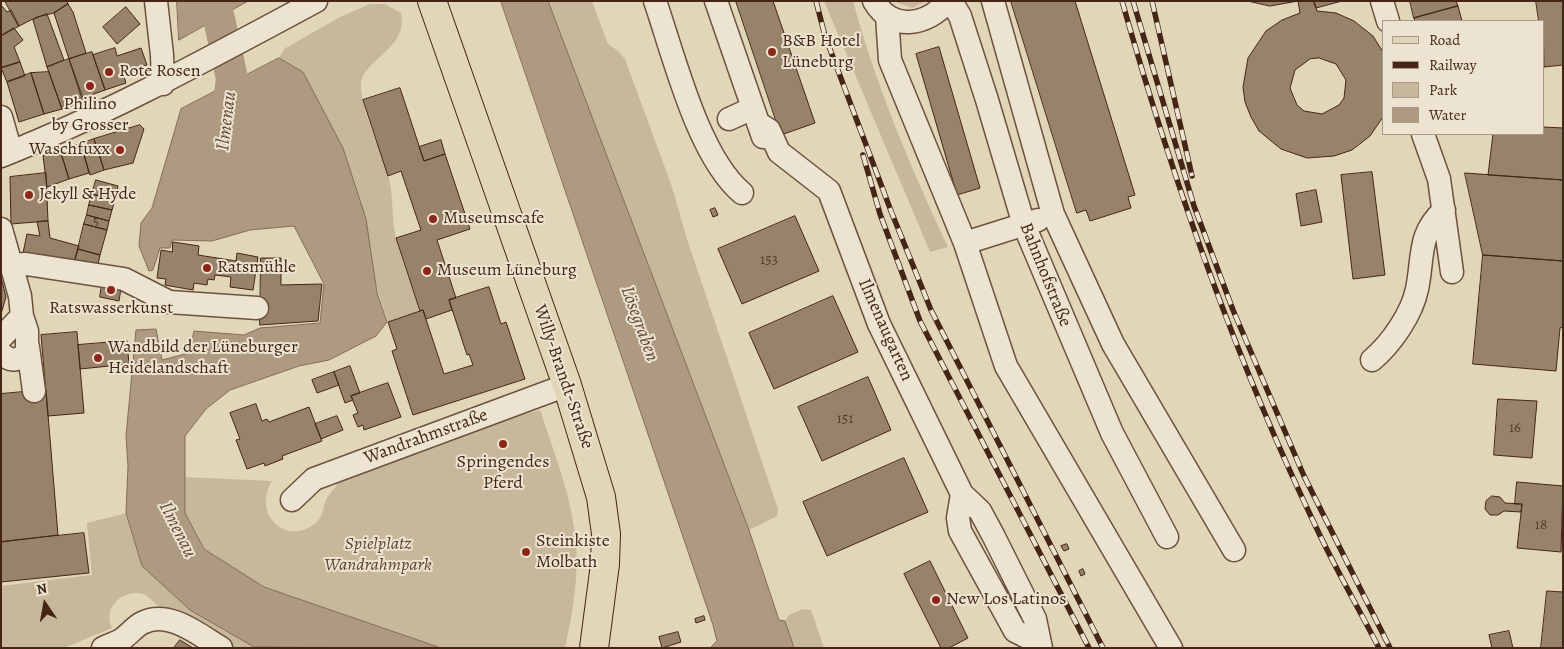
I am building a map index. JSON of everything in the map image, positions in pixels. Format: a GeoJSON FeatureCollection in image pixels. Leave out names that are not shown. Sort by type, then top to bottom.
{"type":"FeatureCollection","features":[{"type":"Feature","properties":{"kind":"main road","name":"Willy-Brandt-Straße"},"geometry":{"type":"LineString","coordinates":[[432,1],[567,385],[601,497],[606,534],[602,597],[594,648]]}},
{"type":"Feature","properties":{"kind":"street"},"geometry":{"type":"LineString","coordinates":[[156,1],[162,55],[170,79]]}},
{"type":"Feature","properties":{"kind":"street"},"geometry":{"type":"LineString","coordinates":[[1,118],[6,154],[102,113],[316,1]]}},
{"type":"Feature","properties":{"kind":"street"},"geometry":{"type":"LineString","coordinates":[[655,1],[699,128],[712,157],[742,193]]}},
{"type":"Feature","properties":{"kind":"street"},"geometry":{"type":"LineString","coordinates":[[716,1],[758,123],[729,119]]}},
{"type":"Feature","properties":{"kind":"street"},"geometry":{"type":"LineString","coordinates":[[881,9],[906,24],[919,22],[930,17],[948,1]]}},
{"type":"Feature","properties":{"kind":"street","name":"Bahnhofstraße"},"geometry":{"type":"LineString","coordinates":[[951,1],[960,16],[988,100],[1024,225],[1112,433],[1167,537]]}},
{"type":"Feature","properties":{"kind":"street"},"geometry":{"type":"LineString","coordinates":[[993,1],[1053,214],[1113,344],[1234,550]]}},
{"type":"Feature","properties":{"kind":"street"},"geometry":{"type":"LineString","coordinates":[[1382,1],[1388,20]]}},
{"type":"Feature","properties":{"kind":"street"},"geometry":{"type":"LineString","coordinates":[[881,9],[890,60],[965,243],[1006,366],[1171,648]]}},
{"type":"Feature","properties":{"kind":"street","name":"Ilmenaugarten"},"geometry":{"type":"LineString","coordinates":[[758,123],[769,130],[779,152],[829,192],[879,324],[962,494],[958,518],[960,531],[1016,631],[1040,646]]}},
{"type":"Feature","properties":{"kind":"street"},"geometry":{"type":"LineString","coordinates":[[1423,135],[1439,179],[1452,272]]}},
{"type":"Feature","properties":{"kind":"street"},"geometry":{"type":"LineString","coordinates":[[1372,360],[1384,350],[1404,318],[1417,290],[1424,236],[1431,224],[1444,210]]}},
{"type":"Feature","properties":{"kind":"street"},"geometry":{"type":"LineString","coordinates":[[965,243],[1053,214]]}},
{"type":"Feature","properties":{"kind":"street"},"geometry":{"type":"LineString","coordinates":[[1,230],[20,296],[22,316],[27,331],[34,391]]}},
{"type":"Feature","properties":{"kind":"street"},"geometry":{"type":"LineString","coordinates":[[10,265],[26,264],[124,278],[169,302],[257,308]]}},
{"type":"Feature","properties":{"kind":"street"},"geometry":{"type":"LineString","coordinates":[[22,316],[2,340],[8,358],[16,360],[25,354],[28,347]]}},
{"type":"Feature","properties":{"kind":"street","name":"Wandrahmstraße"},"geometry":{"type":"LineString","coordinates":[[292,500],[314,479],[567,385]]}},
{"type":"Feature","properties":{"kind":"street"},"geometry":{"type":"LineString","coordinates":[[103,648],[121,640],[143,622],[158,619],[171,620],[221,648]]}},
{"type":"Feature","properties":{"kind":"green space"},"geometry":{"type":"Polygon","coordinates":[[[548,1],[592,1],[608,44],[625,59],[672,187],[687,239],[778,509],[777,516],[749,530],[548,1]]]}},
{"type":"Feature","properties":{"kind":"green space"},"geometry":{"type":"Polygon","coordinates":[[[824,1],[853,1],[883,95],[948,247],[930,252],[824,1]]]}},
{"type":"Feature","properties":{"kind":"green space"},"geometry":{"type":"Polygon","coordinates":[[[893,1],[927,1],[912,8],[893,1]]]}},
{"type":"Feature","properties":{"kind":"green space"},"geometry":{"type":"Polygon","coordinates":[[[370,4],[385,4],[401,13],[402,26],[398,36],[392,45],[368,68],[361,86],[368,119],[390,182],[394,230],[398,247],[420,311],[388,322],[303,72],[279,58],[284,49],[340,17],[370,4]]]}},
{"type":"Feature","properties":{"kind":"green space","name":"Spielplatz Wandrahmpark"},"geometry":{"type":"Polygon","coordinates":[[[540,410],[565,487],[575,534],[576,577],[565,648],[441,648],[264,587],[204,549],[185,513],[183,477],[272,481],[267,493],[266,504],[269,514],[274,522],[282,528],[292,531],[302,530],[317,522],[327,498],[338,483],[493,423],[540,410]]]}},
{"type":"Feature","properties":{"kind":"green space"},"geometry":{"type":"Polygon","coordinates":[[[126,513],[142,566],[190,610],[256,648],[232,648],[227,646],[161,608],[146,595],[136,593],[128,594],[116,601],[110,613],[112,628],[64,648],[1,648],[1,586],[92,575],[87,523],[126,513]]]}},
{"type":"Feature","properties":{"kind":"green space"},"geometry":{"type":"Polygon","coordinates":[[[802,609],[811,610],[824,648],[794,648],[785,621],[789,615],[802,609]]]}},
{"type":"Feature","properties":{"kind":"water"},"geometry":{"type":"Polygon","coordinates":[[[177,1],[248,1],[179,40],[177,1]]]}},
{"type":"Feature","properties":{"kind":"water","name":"Lösegraben"},"geometry":{"type":"Polygon","coordinates":[[[501,1],[548,1],[749,530],[779,620],[785,621],[794,648],[710,648],[717,641],[713,625],[501,1]]]}},
{"type":"Feature","properties":{"kind":"water"},"geometry":{"type":"Polygon","coordinates":[[[279,58],[303,72],[343,148],[366,219],[377,293],[387,322],[376,336],[329,360],[299,366],[230,390],[206,409],[185,436],[185,513],[204,549],[264,587],[441,648],[254,647],[190,610],[142,566],[126,513],[128,466],[126,436],[136,330],[156,329],[162,360],[189,353],[194,331],[244,335],[260,328],[320,323],[324,284],[294,226],[250,230],[212,241],[172,240],[170,248],[160,248],[153,270],[149,271],[139,246],[141,223],[152,208],[181,109],[279,58]]]}},
{"type":"Feature","properties":{"kind":"building"},"geometry":{"type":"Polygon","coordinates":[[[5,1],[67,1],[68,4],[54,13],[37,17],[19,26],[5,1]]]}},
{"type":"Feature","properties":{"kind":"building","name":"B&B Hotel Lüneburg"},"geometry":{"type":"Polygon","coordinates":[[[736,1],[773,1],[815,123],[781,135],[736,1]]]}},
{"type":"Feature","properties":{"kind":"building"},"geometry":{"type":"Polygon","coordinates":[[[1011,1],[1075,1],[1135,195],[1128,197],[1131,208],[1090,221],[1086,210],[1077,213],[1011,1]]]}},
{"type":"Feature","properties":{"kind":"building"},"geometry":{"type":"Polygon","coordinates":[[[1248,1],[1298,1],[1270,6],[1248,1]]]}},
{"type":"Feature","properties":{"kind":"building"},"geometry":{"type":"Polygon","coordinates":[[[1298,1],[1314,1],[1317,11],[1336,13],[1354,21],[1373,36],[1382,50],[1382,118],[1370,136],[1352,150],[1334,156],[1307,158],[1281,149],[1259,131],[1251,117],[1245,102],[1243,87],[1248,58],[1266,31],[1282,20],[1300,13],[1298,1]],[[1319,58],[1310,59],[1295,70],[1290,88],[1297,105],[1304,111],[1322,114],[1339,105],[1344,98],[1346,80],[1336,64],[1319,58]]]}},
{"type":"Feature","properties":{"kind":"building"},"geometry":{"type":"Polygon","coordinates":[[[1314,1],[1342,1],[1316,8],[1314,1]]]}},
{"type":"Feature","properties":{"kind":"building"},"geometry":{"type":"Polygon","coordinates":[[[1410,1],[1456,1],[1458,6],[1414,18],[1410,1]]]}},
{"type":"Feature","properties":{"kind":"building"},"geometry":{"type":"Polygon","coordinates":[[[1536,1],[1563,1],[1563,65],[1544,67],[1544,20],[1539,20],[1536,1]]]}},
{"type":"Feature","properties":{"kind":"building"},"geometry":{"type":"Polygon","coordinates":[[[68,4],[73,12],[86,53],[69,59],[54,13],[68,4]]]}},
{"type":"Feature","properties":{"kind":"building"},"geometry":{"type":"Polygon","coordinates":[[[1,5],[7,12],[11,10],[19,26],[1,36],[1,5]]]}},
{"type":"Feature","properties":{"kind":"building"},"geometry":{"type":"Polygon","coordinates":[[[1458,6],[1462,20],[1415,20],[1414,18],[1458,6]]]}},
{"type":"Feature","properties":{"kind":"building"},"geometry":{"type":"Polygon","coordinates":[[[126,7],[140,24],[117,44],[103,27],[126,7]]]}},
{"type":"Feature","properties":{"kind":"building"},"geometry":{"type":"Polygon","coordinates":[[[47,14],[64,60],[47,67],[33,20],[47,14]]]}},
{"type":"Feature","properties":{"kind":"building"},"geometry":{"type":"Polygon","coordinates":[[[14,28],[23,40],[14,47],[20,62],[1,68],[1,36],[14,28]]]}},
{"type":"Feature","properties":{"kind":"building"},"geometry":{"type":"Polygon","coordinates":[[[939,47],[980,188],[957,195],[916,54],[939,47]]]}},
{"type":"Feature","properties":{"kind":"building"},"geometry":{"type":"Polygon","coordinates":[[[115,48],[117,56],[141,48],[147,65],[123,73],[126,83],[105,90],[93,55],[115,48]]]}},
{"type":"Feature","properties":{"kind":"building"},"geometry":{"type":"Polygon","coordinates":[[[92,52],[105,90],[83,98],[69,59],[92,52]]]}},
{"type":"Feature","properties":{"kind":"building"},"geometry":{"type":"Polygon","coordinates":[[[69,59],[83,102],[62,109],[47,67],[69,59]]]}},
{"type":"Feature","properties":{"kind":"building"},"geometry":{"type":"Polygon","coordinates":[[[20,62],[25,76],[7,82],[1,68],[20,62]]]}},
{"type":"Feature","properties":{"kind":"building"},"geometry":{"type":"Polygon","coordinates":[[[49,72],[62,109],[44,114],[31,73],[49,72]]]}},
{"type":"Feature","properties":{"kind":"building"},"geometry":{"type":"Polygon","coordinates":[[[31,73],[44,114],[19,122],[7,82],[31,73]]]}},
{"type":"Feature","properties":{"kind":"building"},"geometry":{"type":"Polygon","coordinates":[[[400,88],[424,161],[445,154],[470,229],[437,240],[456,298],[449,300],[452,310],[426,319],[423,310],[420,311],[396,238],[421,230],[401,171],[388,176],[363,100],[400,88]]]}},
{"type":"Feature","properties":{"kind":"building"},"geometry":{"type":"Polygon","coordinates":[[[140,125],[144,129],[133,163],[104,170],[94,139],[140,125]]]}},
{"type":"Feature","properties":{"kind":"building"},"geometry":{"type":"Polygon","coordinates":[[[1544,127],[1563,128],[1563,180],[1488,175],[1493,135],[1544,135],[1544,127]]]}},
{"type":"Feature","properties":{"kind":"building"},"geometry":{"type":"Polygon","coordinates":[[[94,139],[104,170],[90,175],[81,144],[94,139]]]}},
{"type":"Feature","properties":{"kind":"building"},"geometry":{"type":"Polygon","coordinates":[[[441,140],[445,154],[424,161],[419,147],[441,140]]]}},
{"type":"Feature","properties":{"kind":"building"},"geometry":{"type":"Polygon","coordinates":[[[81,144],[89,173],[69,179],[60,150],[81,144]]]}},
{"type":"Feature","properties":{"kind":"building"},"geometry":{"type":"Polygon","coordinates":[[[60,150],[69,179],[47,187],[43,156],[60,150]]]}},
{"type":"Feature","properties":{"kind":"building"},"geometry":{"type":"Polygon","coordinates":[[[1372,172],[1385,275],[1353,279],[1341,175],[1372,172]]]}},
{"type":"Feature","properties":{"kind":"building"},"geometry":{"type":"Polygon","coordinates":[[[46,173],[48,221],[11,224],[10,177],[46,173]]]}},
{"type":"Feature","properties":{"kind":"building"},"geometry":{"type":"Polygon","coordinates":[[[1465,173],[1563,180],[1563,261],[1483,255],[1465,173]]]}},
{"type":"Feature","properties":{"kind":"building"},"geometry":{"type":"Polygon","coordinates":[[[96,180],[118,186],[115,200],[92,194],[96,180]]]}},
{"type":"Feature","properties":{"kind":"building"},"geometry":{"type":"Polygon","coordinates":[[[1316,190],[1322,222],[1301,226],[1296,194],[1316,190]]]}},
{"type":"Feature","properties":{"kind":"building"},"geometry":{"type":"Polygon","coordinates":[[[92,194],[115,200],[112,210],[89,205],[92,194]]]}},
{"type":"Feature","properties":{"kind":"building"},"geometry":{"type":"Polygon","coordinates":[[[89,205],[112,210],[109,221],[87,215],[89,205]]]}},
{"type":"Feature","properties":{"kind":"building"},"geometry":{"type":"Polygon","coordinates":[[[715,208],[718,215],[713,217],[710,210],[715,208]]]}},
{"type":"Feature","properties":{"kind":"building"},"geometry":{"type":"Polygon","coordinates":[[[87,215],[109,221],[107,230],[84,224],[87,215]]]}},
{"type":"Feature","properties":{"kind":"building"},"geometry":{"type":"Polygon","coordinates":[[[795,216],[819,271],[742,304],[718,249],[795,216]]]}},
{"type":"Feature","properties":{"kind":"building"},"geometry":{"type":"Polygon","coordinates":[[[48,221],[50,238],[79,246],[74,263],[23,253],[27,234],[40,236],[37,222],[48,221]]]}},
{"type":"Feature","properties":{"kind":"building"},"geometry":{"type":"Polygon","coordinates":[[[84,224],[107,230],[100,255],[78,249],[84,224]]]}},
{"type":"Feature","properties":{"kind":"building","name":"Ratsmühle"},"geometry":{"type":"Polygon","coordinates":[[[173,242],[199,246],[198,255],[236,261],[237,253],[258,257],[253,290],[230,287],[231,277],[215,275],[214,280],[208,279],[207,285],[194,283],[193,290],[165,285],[166,279],[157,278],[161,250],[172,252],[173,242]]]}},
{"type":"Feature","properties":{"kind":"building"},"geometry":{"type":"Polygon","coordinates":[[[78,249],[100,255],[97,269],[74,263],[78,249]]]}},
{"type":"Feature","properties":{"kind":"building"},"geometry":{"type":"Polygon","coordinates":[[[1483,255],[1563,261],[1563,327],[1560,328],[1556,371],[1473,364],[1483,255]]]}},
{"type":"Feature","properties":{"kind":"building"},"geometry":{"type":"Polygon","coordinates":[[[261,258],[281,258],[281,285],[322,284],[318,321],[260,325],[261,258]]]}},
{"type":"Feature","properties":{"kind":"building"},"geometry":{"type":"Polygon","coordinates":[[[1,277],[6,297],[1,314],[1,277]]]}},
{"type":"Feature","properties":{"kind":"building","name":"Ratswasserkunst"},"geometry":{"type":"Polygon","coordinates":[[[103,278],[122,282],[119,301],[100,297],[103,278]]]}},
{"type":"Feature","properties":{"kind":"building"},"geometry":{"type":"Polygon","coordinates":[[[489,287],[501,324],[506,322],[525,379],[413,415],[392,351],[397,349],[388,322],[423,310],[444,374],[473,365],[469,354],[467,355],[449,300],[489,287]]]}},
{"type":"Feature","properties":{"kind":"building"},"geometry":{"type":"Polygon","coordinates":[[[833,296],[858,352],[774,389],[749,333],[833,296]]]}},
{"type":"Feature","properties":{"kind":"building"},"geometry":{"type":"Polygon","coordinates":[[[77,332],[84,413],[48,416],[41,335],[77,332]]]}},
{"type":"Feature","properties":{"kind":"building"},"geometry":{"type":"Polygon","coordinates":[[[127,341],[129,364],[80,369],[78,345],[127,341]]]}},
{"type":"Feature","properties":{"kind":"building"},"geometry":{"type":"Polygon","coordinates":[[[350,366],[360,393],[351,396],[353,400],[345,403],[334,372],[350,366]]]}},
{"type":"Feature","properties":{"kind":"building"},"geometry":{"type":"Polygon","coordinates":[[[334,372],[339,385],[317,393],[312,380],[334,372]]]}},
{"type":"Feature","properties":{"kind":"building"},"geometry":{"type":"Polygon","coordinates":[[[868,377],[891,430],[822,461],[798,407],[868,377]]]}},
{"type":"Feature","properties":{"kind":"building"},"geometry":{"type":"Polygon","coordinates":[[[388,383],[401,417],[364,430],[363,425],[358,427],[353,415],[358,413],[351,396],[388,383]]]}},
{"type":"Feature","properties":{"kind":"building"},"geometry":{"type":"Polygon","coordinates":[[[46,390],[58,535],[1,542],[1,394],[46,390]]]}},
{"type":"Feature","properties":{"kind":"building"},"geometry":{"type":"Polygon","coordinates":[[[1498,399],[1537,401],[1532,458],[1494,455],[1498,399]]]}},
{"type":"Feature","properties":{"kind":"building"},"geometry":{"type":"Polygon","coordinates":[[[256,404],[262,421],[267,419],[269,422],[309,407],[322,441],[282,456],[283,459],[265,466],[264,463],[247,469],[236,440],[240,439],[230,413],[256,404]]]}},
{"type":"Feature","properties":{"kind":"building"},"geometry":{"type":"Polygon","coordinates":[[[337,416],[343,430],[321,439],[315,424],[337,416]]]}},
{"type":"Feature","properties":{"kind":"building"},"geometry":{"type":"Polygon","coordinates":[[[904,458],[928,512],[827,556],[803,502],[904,458]]]}},
{"type":"Feature","properties":{"kind":"building"},"geometry":{"type":"Polygon","coordinates":[[[1517,482],[1563,486],[1561,552],[1517,548],[1522,504],[1515,504],[1517,482]]]}},
{"type":"Feature","properties":{"kind":"building"},"geometry":{"type":"Polygon","coordinates":[[[1492,496],[1500,497],[1505,503],[1522,504],[1521,512],[1504,511],[1498,515],[1490,515],[1485,509],[1486,501],[1492,496]]]}},
{"type":"Feature","properties":{"kind":"building"},"geometry":{"type":"Polygon","coordinates":[[[84,533],[89,573],[1,582],[1,542],[84,533]]]}},
{"type":"Feature","properties":{"kind":"building"},"geometry":{"type":"Polygon","coordinates":[[[1067,544],[1069,549],[1064,551],[1061,546],[1067,544]]]}},
{"type":"Feature","properties":{"kind":"building"},"geometry":{"type":"Polygon","coordinates":[[[930,561],[968,638],[949,648],[941,648],[904,574],[930,561]]]}},
{"type":"Feature","properties":{"kind":"building"},"geometry":{"type":"Polygon","coordinates":[[[1083,569],[1085,574],[1081,576],[1079,571],[1083,569]]]}},
{"type":"Feature","properties":{"kind":"building"},"geometry":{"type":"Polygon","coordinates":[[[1547,591],[1563,592],[1563,648],[1541,648],[1547,591]]]}},
{"type":"Feature","properties":{"kind":"building"},"geometry":{"type":"Polygon","coordinates":[[[704,616],[705,620],[696,623],[695,619],[704,616]]]}},
{"type":"Feature","properties":{"kind":"building"},"geometry":{"type":"Polygon","coordinates":[[[1509,631],[1513,648],[1492,648],[1489,635],[1509,631]]]}},
{"type":"Feature","properties":{"kind":"building"},"geometry":{"type":"Polygon","coordinates":[[[678,632],[681,642],[662,648],[659,637],[678,632]]]}},
{"type":"Feature","properties":{"kind":"building"},"geometry":{"type":"Polygon","coordinates":[[[180,640],[193,648],[174,648],[180,640]]]}},
{"type":"Feature","properties":{"kind":"waterway","name":"Ilmenau"},"geometry":{"type":"LineString","coordinates":[[215,1],[232,78],[226,125]]}},
{"type":"Feature","properties":{"kind":"waterway","name":"Ilmenau"},"geometry":{"type":"LineString","coordinates":[[218,107],[232,78],[251,101]]}},
{"type":"Feature","properties":{"kind":"railway"},"geometry":{"type":"LineString","coordinates":[[816,1],[825,36],[891,211],[931,310],[1103,648]]}},
{"type":"Feature","properties":{"kind":"railway"},"geometry":{"type":"LineString","coordinates":[[1122,1],[1184,202],[1232,334],[1286,463],[1331,557],[1379,648]]}},
{"type":"Feature","properties":{"kind":"railway"},"geometry":{"type":"LineString","coordinates":[[1133,1],[1194,206],[1233,310],[1304,476],[1390,648]]}},
{"type":"Feature","properties":{"kind":"railway"},"geometry":{"type":"LineString","coordinates":[[1152,1],[1192,176]]}},
{"type":"Feature","properties":{"kind":"railway"},"geometry":{"type":"LineString","coordinates":[[863,155],[880,214],[920,321],[1089,648]]}},
{"type":"Feature","properties":{"kind":"place","name":"B&B Hotel Lüneburg"},"geometry":{"type":"Point","coordinates":[772,52]}},
{"type":"Feature","properties":{"kind":"place","name":"Rote Rosen"},"geometry":{"type":"Point","coordinates":[109,72]}},
{"type":"Feature","properties":{"kind":"place","name":"Philino by Grosser"},"geometry":{"type":"Point","coordinates":[90,86]}},
{"type":"Feature","properties":{"kind":"place","name":"Waschfuxx"},"geometry":{"type":"Point","coordinates":[120,150]}},
{"type":"Feature","properties":{"kind":"place","name":"Jekyll & Hyde"},"geometry":{"type":"Point","coordinates":[29,195]}},
{"type":"Feature","properties":{"kind":"place","name":"Museumscafe"},"geometry":{"type":"Point","coordinates":[433,219]}},
{"type":"Feature","properties":{"kind":"place","name":"Ratsmühle"},"geometry":{"type":"Point","coordinates":[207,268]}},
{"type":"Feature","properties":{"kind":"place","name":"Museum Lüneburg"},"geometry":{"type":"Point","coordinates":[427,271]}},
{"type":"Feature","properties":{"kind":"place","name":"Ratswasserkunst"},"geometry":{"type":"Point","coordinates":[111,290]}},
{"type":"Feature","properties":{"kind":"place","name":"Wandbild der Lüneburger Heidelandschaft"},"geometry":{"type":"Point","coordinates":[98,358]}},
{"type":"Feature","properties":{"kind":"place","name":"Springendes Pferd"},"geometry":{"type":"Point","coordinates":[503,444]}},
{"type":"Feature","properties":{"kind":"place","name":"Steinkiste Molbath"},"geometry":{"type":"Point","coordinates":[526,552]}},
{"type":"Feature","properties":{"kind":"place","name":"New Los Latinos"},"geometry":{"type":"Point","coordinates":[936,600]}}]}
